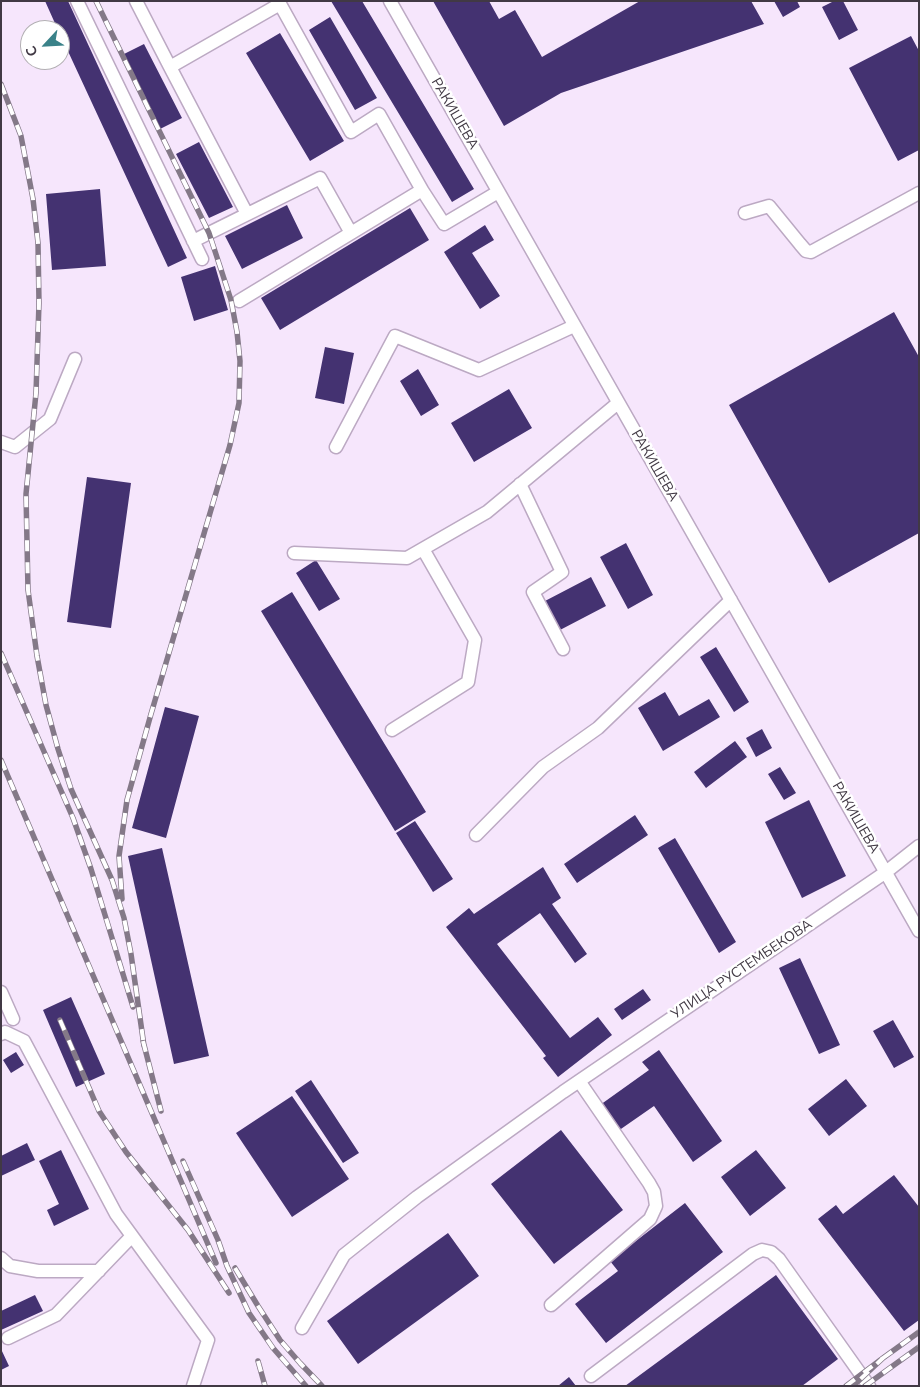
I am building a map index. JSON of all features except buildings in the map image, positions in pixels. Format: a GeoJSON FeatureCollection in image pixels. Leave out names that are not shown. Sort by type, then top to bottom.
{"type":"FeatureCollection","features":[{"type":"Feature","properties":{"kind":"street"},"geometry":{"type":"LineString","coordinates":[[77,1],[202,260]]}},
{"type":"Feature","properties":{"kind":"street"},"geometry":{"type":"LineString","coordinates":[[136,1],[247,214]]}},
{"type":"Feature","properties":{"kind":"street","name":"РАКИШЕВА"},"geometry":{"type":"LineString","coordinates":[[390,1],[919,931]]}},
{"type":"Feature","properties":{"kind":"street"},"geometry":{"type":"LineString","coordinates":[[170,67],[280,4],[351,132],[379,114],[422,190],[444,224],[498,192]]}},
{"type":"Feature","properties":{"kind":"street"},"geometry":{"type":"LineString","coordinates":[[193,241],[320,178],[351,233]]}},
{"type":"Feature","properties":{"kind":"street"},"geometry":{"type":"LineString","coordinates":[[239,301],[422,190]]}},
{"type":"Feature","properties":{"kind":"street"},"geometry":{"type":"LineString","coordinates":[[745,213],[769,206],[806,251],[811,252],[919,193]]}},
{"type":"Feature","properties":{"kind":"street"},"geometry":{"type":"LineString","coordinates":[[336,447],[394,336],[479,370],[574,326]]}},
{"type":"Feature","properties":{"kind":"street"},"geometry":{"type":"LineString","coordinates":[[1,442],[15,446],[50,419],[75,359]]}},
{"type":"Feature","properties":{"kind":"street"},"geometry":{"type":"LineString","coordinates":[[294,553],[407,558],[487,512],[618,402]]}},
{"type":"Feature","properties":{"kind":"street"},"geometry":{"type":"LineString","coordinates":[[520,484],[562,572],[533,592],[563,649]]}},
{"type":"Feature","properties":{"kind":"street"},"geometry":{"type":"LineString","coordinates":[[392,730],[468,682],[475,640],[423,549]]}},
{"type":"Feature","properties":{"kind":"street"},"geometry":{"type":"LineString","coordinates":[[476,835],[543,767],[598,728],[731,600]]}},
{"type":"Feature","properties":{"kind":"street","name":"УЛИЦА РУСТЕМБЕКОВА"},"geometry":{"type":"LineString","coordinates":[[302,1328],[344,1255],[417,1197],[563,1092],[886,872],[919,846]]}},
{"type":"Feature","properties":{"kind":"street"},"geometry":{"type":"LineString","coordinates":[[1,992],[13,1019]]}},
{"type":"Feature","properties":{"kind":"street"},"geometry":{"type":"LineString","coordinates":[[3,1033],[24,1041],[116,1214],[208,1340],[193,1386]]}},
{"type":"Feature","properties":{"kind":"street"},"geometry":{"type":"LineString","coordinates":[[551,1305],[650,1218],[656,1206],[654,1192],[649,1182],[579,1081]]}},
{"type":"Feature","properties":{"kind":"street"},"geometry":{"type":"LineString","coordinates":[[8,1338],[56,1315],[132,1236]]}},
{"type":"Feature","properties":{"kind":"street"},"geometry":{"type":"LineString","coordinates":[[591,1376],[753,1254],[762,1250],[771,1252],[779,1259],[869,1386]]}},
{"type":"Feature","properties":{"kind":"street"},"geometry":{"type":"LineString","coordinates":[[1,1258],[10,1266],[38,1271],[98,1271]]}},
{"type":"Feature","properties":{"kind":"railway"},"geometry":{"type":"LineString","coordinates":[[96,1],[209,233],[231,300],[240,361],[239,403],[230,445],[127,800],[119,856],[122,899]]}},
{"type":"Feature","properties":{"kind":"railway"},"geometry":{"type":"LineString","coordinates":[[1,84],[21,136],[33,199],[38,243],[39,303],[36,393],[26,494],[28,590],[37,656],[46,705],[71,789],[112,880],[124,918],[144,1046]]}},
{"type":"Feature","properties":{"kind":"railway"},"geometry":{"type":"LineString","coordinates":[[1,653],[73,818],[91,869],[133,1007]]}},
{"type":"Feature","properties":{"kind":"railway"},"geometry":{"type":"LineString","coordinates":[[1,760],[216,1263]]}},
{"type":"Feature","properties":{"kind":"railway"},"geometry":{"type":"LineString","coordinates":[[60,1020],[99,1111],[126,1152],[188,1230],[229,1293]]}},
{"type":"Feature","properties":{"kind":"railway"},"geometry":{"type":"LineString","coordinates":[[143,1041],[161,1111]]}},
{"type":"Feature","properties":{"kind":"railway"},"geometry":{"type":"LineString","coordinates":[[183,1161],[249,1313],[273,1348],[306,1386]]}},
{"type":"Feature","properties":{"kind":"railway"},"geometry":{"type":"LineString","coordinates":[[235,1268],[280,1340],[322,1386]]}},
{"type":"Feature","properties":{"kind":"railway"},"geometry":{"type":"LineString","coordinates":[[883,1358],[919,1332]]}},
{"type":"Feature","properties":{"kind":"railway"},"geometry":{"type":"LineString","coordinates":[[865,1386],[919,1347]]}},
{"type":"Feature","properties":{"kind":"railway"},"geometry":{"type":"LineString","coordinates":[[846,1386],[883,1358],[853,1386]]}},
{"type":"Feature","properties":{"kind":"railway"},"geometry":{"type":"LineString","coordinates":[[258,1361],[265,1386]]}}]}
